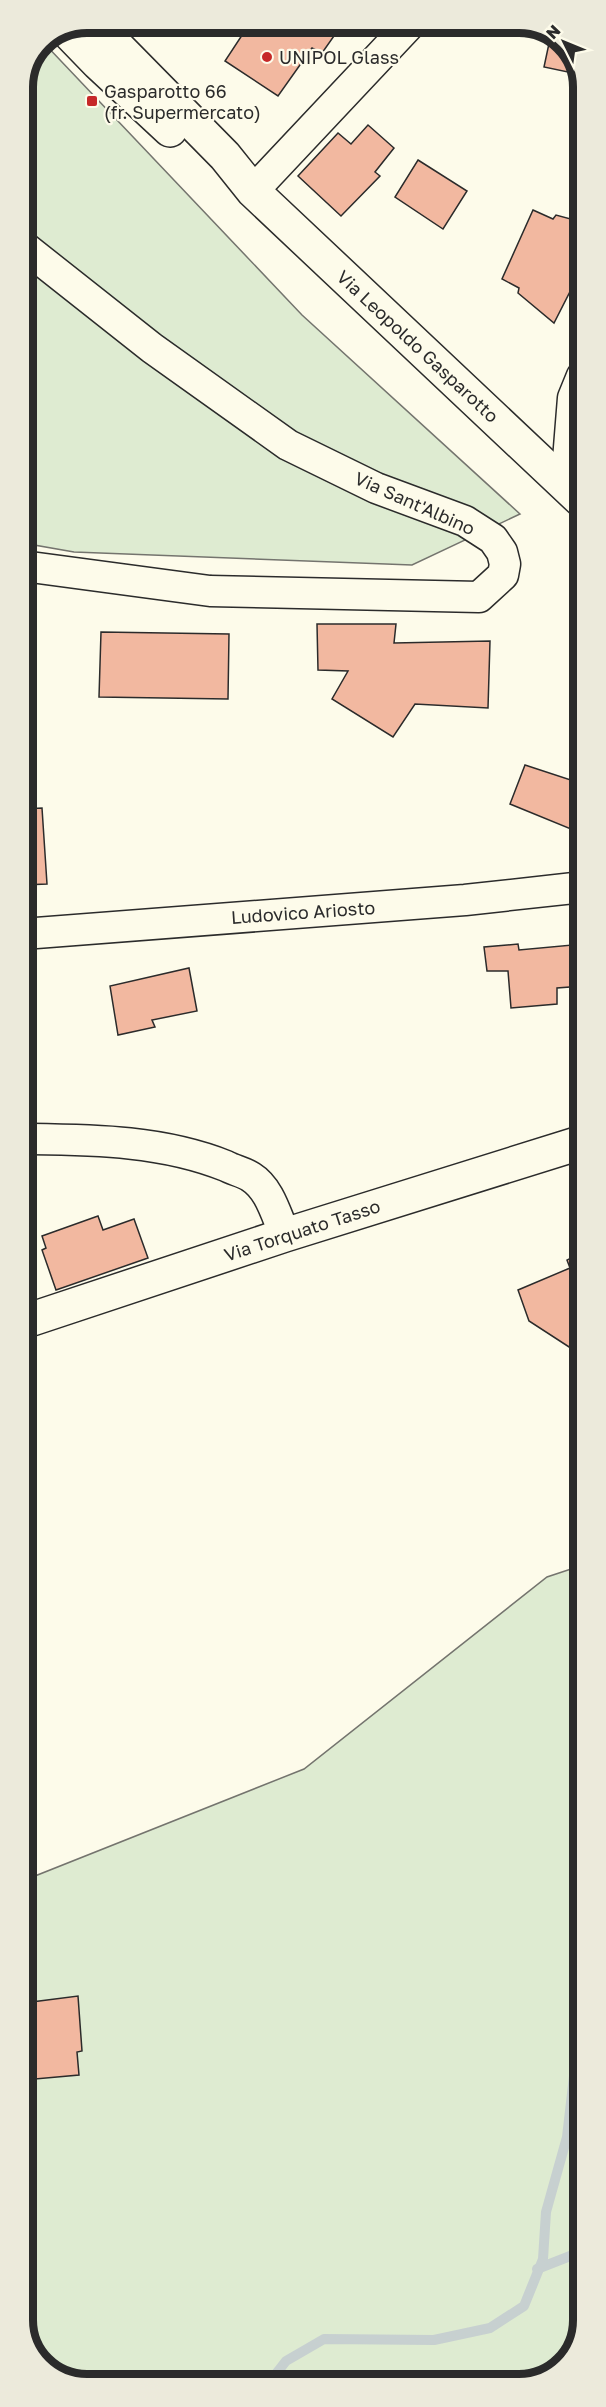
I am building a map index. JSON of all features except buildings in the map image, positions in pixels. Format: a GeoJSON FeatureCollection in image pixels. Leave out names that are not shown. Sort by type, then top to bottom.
{"type":"FeatureCollection","features":[{"type":"Feature","properties":{"kind":"main road","name":"Via Leopoldo Gasparotto"},"geometry":{"type":"LineString","coordinates":[[105,33],[225,156],[253,191],[573,492]]}},
{"type":"Feature","properties":{"kind":"main road","name":"Via Leopoldo Gasparotto"},"geometry":{"type":"LineString","coordinates":[[71,35],[212,168],[231,183],[253,191]]}},
{"type":"Feature","properties":{"kind":"main road","name":"Via Torquato Tasso"},"geometry":{"type":"LineString","coordinates":[[33,1319],[285,1235],[573,1145]]}},
{"type":"Feature","properties":{"kind":"street"},"geometry":{"type":"LineString","coordinates":[[253,191],[402,33]]}},
{"type":"Feature","properties":{"kind":"street","name":"Via Sant'Albino"},"geometry":{"type":"LineString","coordinates":[[33,254],[152,348],[288,444],[376,488],[465,521],[493,539],[502,552],[506,564],[503,575],[479,597],[210,591],[33,567]]}},
{"type":"Feature","properties":{"kind":"street","name":"Ludovico Ariosto"},"geometry":{"type":"LineString","coordinates":[[33,933],[465,900],[573,888]]}},
{"type":"Feature","properties":{"kind":"street"},"geometry":{"type":"LineString","coordinates":[[33,1139],[98,1140],[153,1145],[212,1161],[251,1177],[268,1196],[285,1235]]}},
{"type":"Feature","properties":{"kind":"green space"},"geometry":{"type":"Polygon","coordinates":[[[49,49],[302,315],[520,514],[412,565],[74,552],[33,545],[33,87],[37,66],[49,49]]]}},
{"type":"Feature","properties":{"kind":"green space"},"geometry":{"type":"Polygon","coordinates":[[[573,1568],[573,2320],[569,2341],[564,2350],[546,2367],[519,2374],[83,2374],[60,2367],[51,2361],[40,2347],[33,2320],[33,1878],[304,1769],[547,1577],[573,1568]]]}},
{"type":"Feature","properties":{"kind":"waterway"},"geometry":{"type":"LineString","coordinates":[[276,2374],[286,2361],[324,2339],[434,2340],[490,2328],[524,2306],[543,2259],[546,2212],[567,2137],[573,2085]]}},
{"type":"Feature","properties":{"kind":"waterway"},"geometry":{"type":"LineString","coordinates":[[537,2269],[573,2255]]}},
{"type":"Feature","properties":{"kind":"place","name":"UNIPOL Glass"},"geometry":{"type":"Point","coordinates":[267,57]}},
{"type":"Feature","properties":{"kind":"place","name":"Gasparotto 66 (fr. Supermercato)"},"geometry":{"type":"Point","coordinates":[92,101]}}]}
